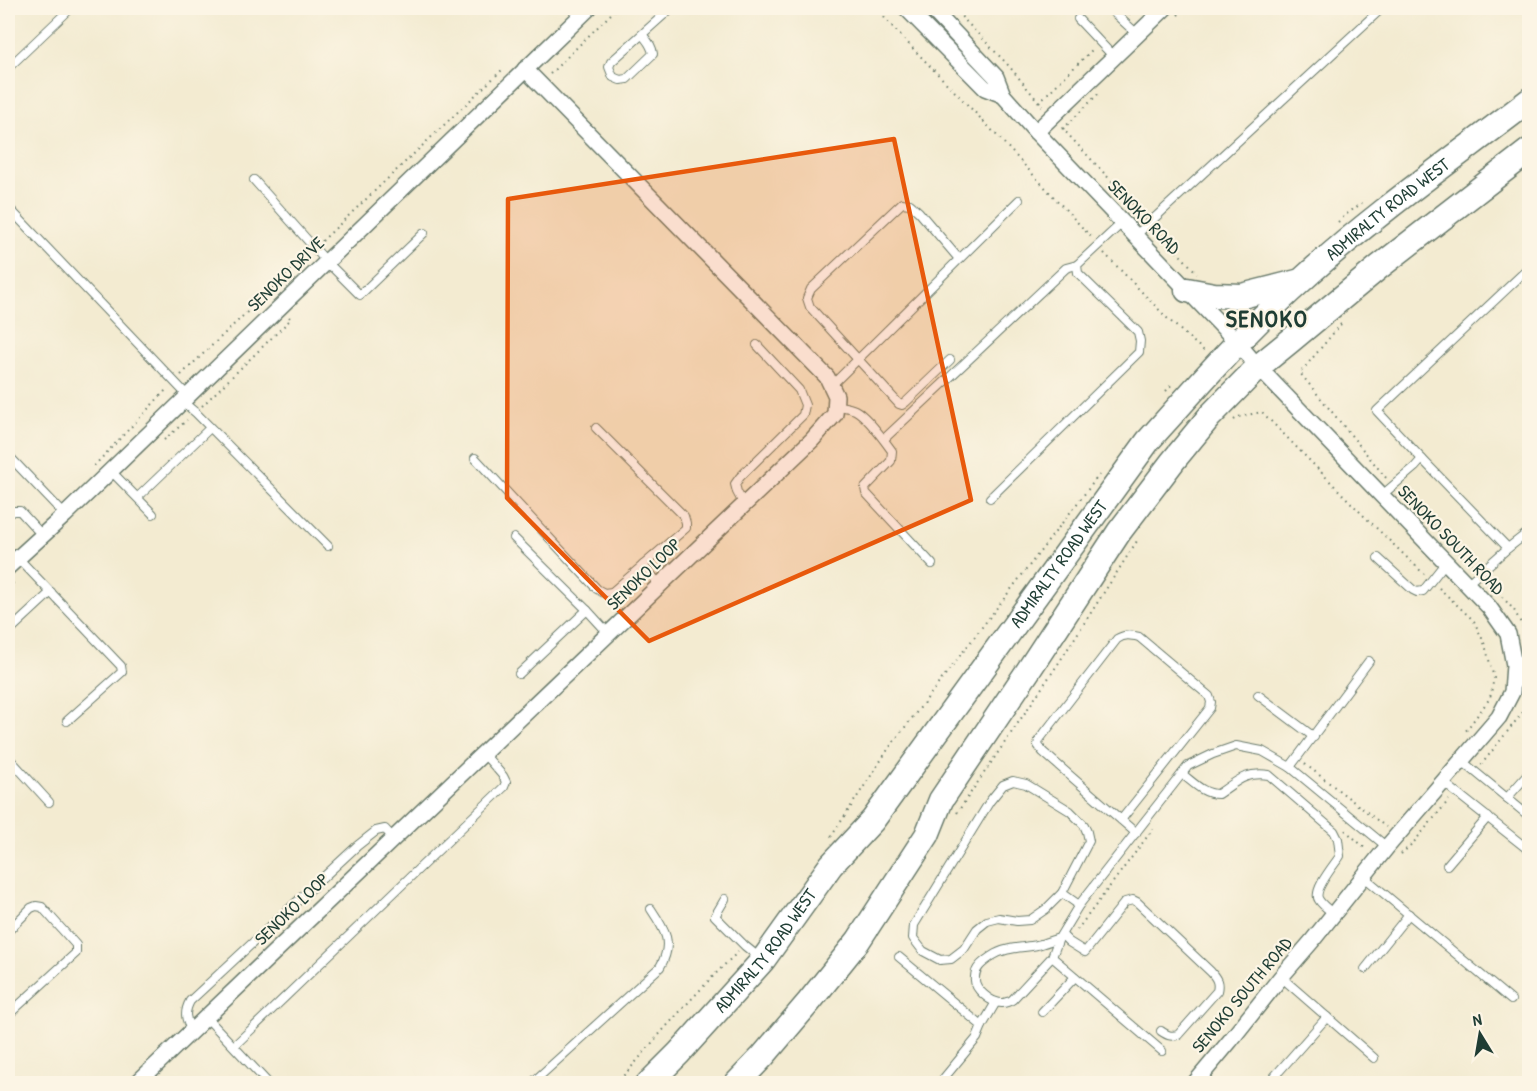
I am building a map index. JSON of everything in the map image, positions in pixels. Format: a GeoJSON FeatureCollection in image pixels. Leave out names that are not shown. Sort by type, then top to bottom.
{"type":"FeatureCollection","features":[{"type":"Feature","properties":{"kind":"main road","name":"ADMIRALTY ROAD WEST"},"geometry":{"type":"LineString","coordinates":[[648,1083],[679,1053],[754,953],[873,820],[1148,441],[1237,342],[1301,280],[1485,132],[1525,106]]}},
{"type":"Feature","properties":{"kind":"main road","name":"ADMIRALTY ROAD WEST"},"geometry":{"type":"LineString","coordinates":[[736,1083],[763,1056],[858,941],[927,835],[941,800],[1119,532],[1210,416],[1258,367],[1379,267],[1530,150]]}},
{"type":"Feature","properties":{"kind":"main road"},"geometry":{"type":"LineString","coordinates":[[1195,284],[1214,295],[1242,296],[1301,280]]}},
{"type":"Feature","properties":{"kind":"street","name":"SENOKO DRIVE"},"geometry":{"type":"LineString","coordinates":[[13,562],[111,471],[589,8]]}},
{"type":"Feature","properties":{"kind":"street","name":"SENOKO ROAD"},"geometry":{"type":"LineString","coordinates":[[906,8],[985,88],[1003,94]]}},
{"type":"Feature","properties":{"kind":"street","name":"SENOKO ROAD"},"geometry":{"type":"LineString","coordinates":[[931,8],[996,77],[1003,94],[1036,132],[1122,223],[1195,284],[1258,367]]}},
{"type":"Feature","properties":{"kind":"street"},"geometry":{"type":"LineString","coordinates":[[1036,132],[1165,8]]}},
{"type":"Feature","properties":{"kind":"street"},"geometry":{"type":"LineString","coordinates":[[525,69],[827,377],[836,396],[835,405]]}},
{"type":"Feature","properties":{"kind":"street","name":"SENOKO SOUTH ROAD"},"geometry":{"type":"LineString","coordinates":[[1202,1081],[1230,1041],[1364,876],[1383,844],[1443,782],[1499,717],[1522,665],[1508,634],[1490,607],[1446,562],[1387,491],[1258,367]]}},
{"type":"Feature","properties":{"kind":"street","name":"SENOKO LOOP"},"geometry":{"type":"LineString","coordinates":[[136,1083],[812,440],[835,414],[835,405]]}},
{"type":"Feature","properties":{"kind":"lane"},"geometry":{"type":"LineString","coordinates":[[8,68],[71,8]]}},
{"type":"Feature","properties":{"kind":"lane"},"geometry":{"type":"LineString","coordinates":[[642,34],[652,48],[653,54],[627,79],[620,80],[612,77],[610,62],[668,10],[665,8]]}},
{"type":"Feature","properties":{"kind":"lane"},"geometry":{"type":"LineString","coordinates":[[1109,8],[1137,34]]}},
{"type":"Feature","properties":{"kind":"lane"},"geometry":{"type":"LineString","coordinates":[[1135,236],[1382,8]]}},
{"type":"Feature","properties":{"kind":"lane"},"geometry":{"type":"LineString","coordinates":[[1078,20],[1114,57]]}},
{"type":"Feature","properties":{"kind":"lane"},"geometry":{"type":"LineString","coordinates":[[254,180],[326,261],[360,295],[424,233]]}},
{"type":"Feature","properties":{"kind":"lane"},"geometry":{"type":"LineString","coordinates":[[831,386],[1019,200]]}},
{"type":"Feature","properties":{"kind":"lane"},"geometry":{"type":"LineString","coordinates":[[950,360],[902,405],[899,404],[810,307],[807,298],[811,289],[902,203],[910,204],[919,212],[959,260]]}},
{"type":"Feature","properties":{"kind":"lane"},"geometry":{"type":"LineString","coordinates":[[8,207],[174,381],[185,399],[210,428],[328,546]]}},
{"type":"Feature","properties":{"kind":"lane"},"geometry":{"type":"LineString","coordinates":[[884,439],[1066,268],[1077,265],[1122,223]]}},
{"type":"Feature","properties":{"kind":"lane"},"geometry":{"type":"LineString","coordinates":[[990,498],[1139,352],[1140,341],[1137,332],[1082,278],[1078,273],[1077,265]]}},
{"type":"Feature","properties":{"kind":"lane"},"geometry":{"type":"LineString","coordinates":[[1508,548],[1377,411],[1530,267]]}},
{"type":"Feature","properties":{"kind":"lane"},"geometry":{"type":"LineString","coordinates":[[744,505],[735,484],[803,415],[805,405],[799,390],[757,345]]}},
{"type":"Feature","properties":{"kind":"lane"},"geometry":{"type":"LineString","coordinates":[[835,405],[853,409],[860,414],[892,451],[891,461],[866,488],[867,493],[932,564]]}},
{"type":"Feature","properties":{"kind":"lane"},"geometry":{"type":"LineString","coordinates":[[138,497],[210,428]]}},
{"type":"Feature","properties":{"kind":"lane"},"geometry":{"type":"LineString","coordinates":[[475,458],[597,589],[604,593],[612,592],[686,528],[684,516],[596,428]]}},
{"type":"Feature","properties":{"kind":"lane"},"geometry":{"type":"LineString","coordinates":[[8,455],[65,515]]}},
{"type":"Feature","properties":{"kind":"lane"},"geometry":{"type":"LineString","coordinates":[[1387,491],[1422,459]]}},
{"type":"Feature","properties":{"kind":"lane"},"geometry":{"type":"LineString","coordinates":[[111,471],[153,514]]}},
{"type":"Feature","properties":{"kind":"lane"},"geometry":{"type":"LineString","coordinates":[[8,514],[20,511],[42,535]]}},
{"type":"Feature","properties":{"kind":"lane"},"geometry":{"type":"LineString","coordinates":[[1467,584],[1530,531]]}},
{"type":"Feature","properties":{"kind":"lane"},"geometry":{"type":"LineString","coordinates":[[514,538],[587,609],[609,634]]}},
{"type":"Feature","properties":{"kind":"lane"},"geometry":{"type":"LineString","coordinates":[[1378,558],[1417,592],[1423,591],[1446,562]]}},
{"type":"Feature","properties":{"kind":"lane"},"geometry":{"type":"LineString","coordinates":[[13,562],[51,592],[121,666],[122,672],[67,721]]}},
{"type":"Feature","properties":{"kind":"lane"},"geometry":{"type":"LineString","coordinates":[[643,565],[660,585]]}},
{"type":"Feature","properties":{"kind":"lane"},"geometry":{"type":"LineString","coordinates":[[8,632],[51,592]]}},
{"type":"Feature","properties":{"kind":"lane"},"geometry":{"type":"LineString","coordinates":[[519,674],[587,609]]}},
{"type":"Feature","properties":{"kind":"lane"},"geometry":{"type":"LineString","coordinates":[[1121,820],[1210,708],[1211,702],[1209,696],[1139,637],[1130,635],[1123,635],[1117,639],[1039,740],[1038,745],[1043,752],[1121,820],[1136,833]]}},
{"type":"Feature","properties":{"kind":"lane"},"geometry":{"type":"LineString","coordinates":[[1290,767],[1369,661]]}},
{"type":"Feature","properties":{"kind":"lane"},"geometry":{"type":"LineString","coordinates":[[1258,695],[1314,737]]}},
{"type":"Feature","properties":{"kind":"lane"},"geometry":{"type":"LineString","coordinates":[[1161,1031],[1172,1037],[1178,1035],[1216,991],[1218,984],[1211,972],[1133,900],[1125,902],[1085,952],[1060,937],[995,953],[977,969],[974,978],[976,986],[989,999],[1004,1003],[1012,1000],[1052,957],[1060,937],[1078,905],[1188,766],[1236,746],[1262,751],[1290,767],[1383,844]]}},
{"type":"Feature","properties":{"kind":"lane"},"geometry":{"type":"LineString","coordinates":[[234,1046],[504,787],[506,782],[503,776],[483,753]]}},
{"type":"Feature","properties":{"kind":"lane"},"geometry":{"type":"LineString","coordinates":[[8,757],[49,802]]}},
{"type":"Feature","properties":{"kind":"lane"},"geometry":{"type":"LineString","coordinates":[[1462,761],[1530,817]]}},
{"type":"Feature","properties":{"kind":"lane"},"geometry":{"type":"LineString","coordinates":[[1507,798],[1530,772]]}},
{"type":"Feature","properties":{"kind":"lane"},"geometry":{"type":"LineString","coordinates":[[1182,774],[1207,793],[1213,794],[1218,794],[1247,775],[1257,773],[1269,775],[1334,831],[1338,839],[1340,856],[1318,889],[1317,896],[1318,900],[1334,914]]}},
{"type":"Feature","properties":{"kind":"lane"},"geometry":{"type":"LineString","coordinates":[[1013,781],[1026,784],[1070,812],[1084,825],[1089,841],[1062,893],[1046,909],[1030,920],[1017,921],[999,918],[987,921],[977,929],[964,949],[951,959],[940,960],[923,951],[913,938],[914,925],[922,910],[990,801],[1003,785],[1013,781]]}},
{"type":"Feature","properties":{"kind":"lane"},"geometry":{"type":"LineString","coordinates":[[1443,782],[1530,851]]}},
{"type":"Feature","properties":{"kind":"lane"},"geometry":{"type":"LineString","coordinates":[[1447,865],[1488,817]]}},
{"type":"Feature","properties":{"kind":"lane"},"geometry":{"type":"LineString","coordinates":[[192,1030],[185,1016],[190,1001],[357,846],[376,831],[385,830],[394,838]]}},
{"type":"Feature","properties":{"kind":"lane"},"geometry":{"type":"LineString","coordinates":[[1364,876],[1511,1000]]}},
{"type":"Feature","properties":{"kind":"lane"},"geometry":{"type":"LineString","coordinates":[[1062,893],[1078,905]]}},
{"type":"Feature","properties":{"kind":"lane"},"geometry":{"type":"LineString","coordinates":[[725,899],[715,916],[754,953]]}},
{"type":"Feature","properties":{"kind":"lane"},"geometry":{"type":"LineString","coordinates":[[8,931],[31,908],[36,906],[42,908],[76,945],[77,949],[76,953],[8,1015]]}},
{"type":"Feature","properties":{"kind":"lane"},"geometry":{"type":"LineString","coordinates":[[531,1083],[660,967],[665,958],[667,940],[665,930],[651,909]]}},
{"type":"Feature","properties":{"kind":"lane"},"geometry":{"type":"LineString","coordinates":[[1365,969],[1409,914]]}},
{"type":"Feature","properties":{"kind":"lane"},"geometry":{"type":"LineString","coordinates":[[899,957],[982,1026]]}},
{"type":"Feature","properties":{"kind":"lane"},"geometry":{"type":"LineString","coordinates":[[1052,957],[1162,1051]]}},
{"type":"Feature","properties":{"kind":"lane"},"geometry":{"type":"LineString","coordinates":[[1042,1012],[1075,977]]}},
{"type":"Feature","properties":{"kind":"lane"},"geometry":{"type":"LineString","coordinates":[[1281,977],[1374,1058]]}},
{"type":"Feature","properties":{"kind":"lane"},"geometry":{"type":"LineString","coordinates":[[939,1083],[977,1038],[996,1002]]}},
{"type":"Feature","properties":{"kind":"lane"},"geometry":{"type":"LineString","coordinates":[[206,1017],[269,1083]]}},
{"type":"Feature","properties":{"kind":"lane"},"geometry":{"type":"LineString","coordinates":[[1274,1077],[1327,1017]]}},
{"type":"Feature","properties":{"kind":"path"},"geometry":{"type":"LineString","coordinates":[[539,84],[617,8]]}},
{"type":"Feature","properties":{"kind":"path"},"geometry":{"type":"LineString","coordinates":[[876,8],[1168,319],[1204,351],[1197,358]]}},
{"type":"Feature","properties":{"kind":"path"},"geometry":{"type":"LineString","coordinates":[[952,8],[1009,66],[1051,117],[1150,222],[1195,284]]}},
{"type":"Feature","properties":{"kind":"path"},"geometry":{"type":"LineString","coordinates":[[1123,21],[1136,8]]}},
{"type":"Feature","properties":{"kind":"path"},"geometry":{"type":"LineString","coordinates":[[1039,102],[1100,42]]}},
{"type":"Feature","properties":{"kind":"path"},"geometry":{"type":"LineString","coordinates":[[87,472],[174,381],[509,64]]}},
{"type":"Feature","properties":{"kind":"path"},"geometry":{"type":"LineString","coordinates":[[1332,228],[1367,200]]}},
{"type":"Feature","properties":{"kind":"path"},"geometry":{"type":"LineString","coordinates":[[1300,373],[1387,491],[1480,572],[1514,610],[1523,627],[1530,652]]}},
{"type":"Feature","properties":{"kind":"path"},"geometry":{"type":"LineString","coordinates":[[1162,395],[1177,379]]}},
{"type":"Feature","properties":{"kind":"path"},"geometry":{"type":"LineString","coordinates":[[1230,422],[1238,417],[1262,412],[1364,516],[1474,621],[1485,645],[1494,678],[1490,698],[1465,733]]}},
{"type":"Feature","properties":{"kind":"path"},"geometry":{"type":"LineString","coordinates":[[826,844],[889,748],[1103,469]]}},
{"type":"Feature","properties":{"kind":"path"},"geometry":{"type":"LineString","coordinates":[[957,813],[1139,539]]}},
{"type":"Feature","properties":{"kind":"path"},"geometry":{"type":"LineString","coordinates":[[1297,758],[1388,829],[1383,844]]}},
{"type":"Feature","properties":{"kind":"path"},"geometry":{"type":"LineString","coordinates":[[1069,942],[1156,825]]}},
{"type":"Feature","properties":{"kind":"path"},"geometry":{"type":"LineString","coordinates":[[1344,828],[1370,853]]}},
{"type":"Feature","properties":{"kind":"path"},"geometry":{"type":"LineString","coordinates":[[615,1083],[721,968],[754,953]]}},
{"type":"Feature","properties":{"kind":"highlighted area"},"geometry":{"type":"Polygon","coordinates":[[[894,139],[971,500],[649,641],[507,498],[508,199],[894,139]]]}},
{"type":"Feature","properties":{"kind":"district","name":"SENOKO"},"geometry":{"type":"Point","coordinates":[1267,319]}}]}
